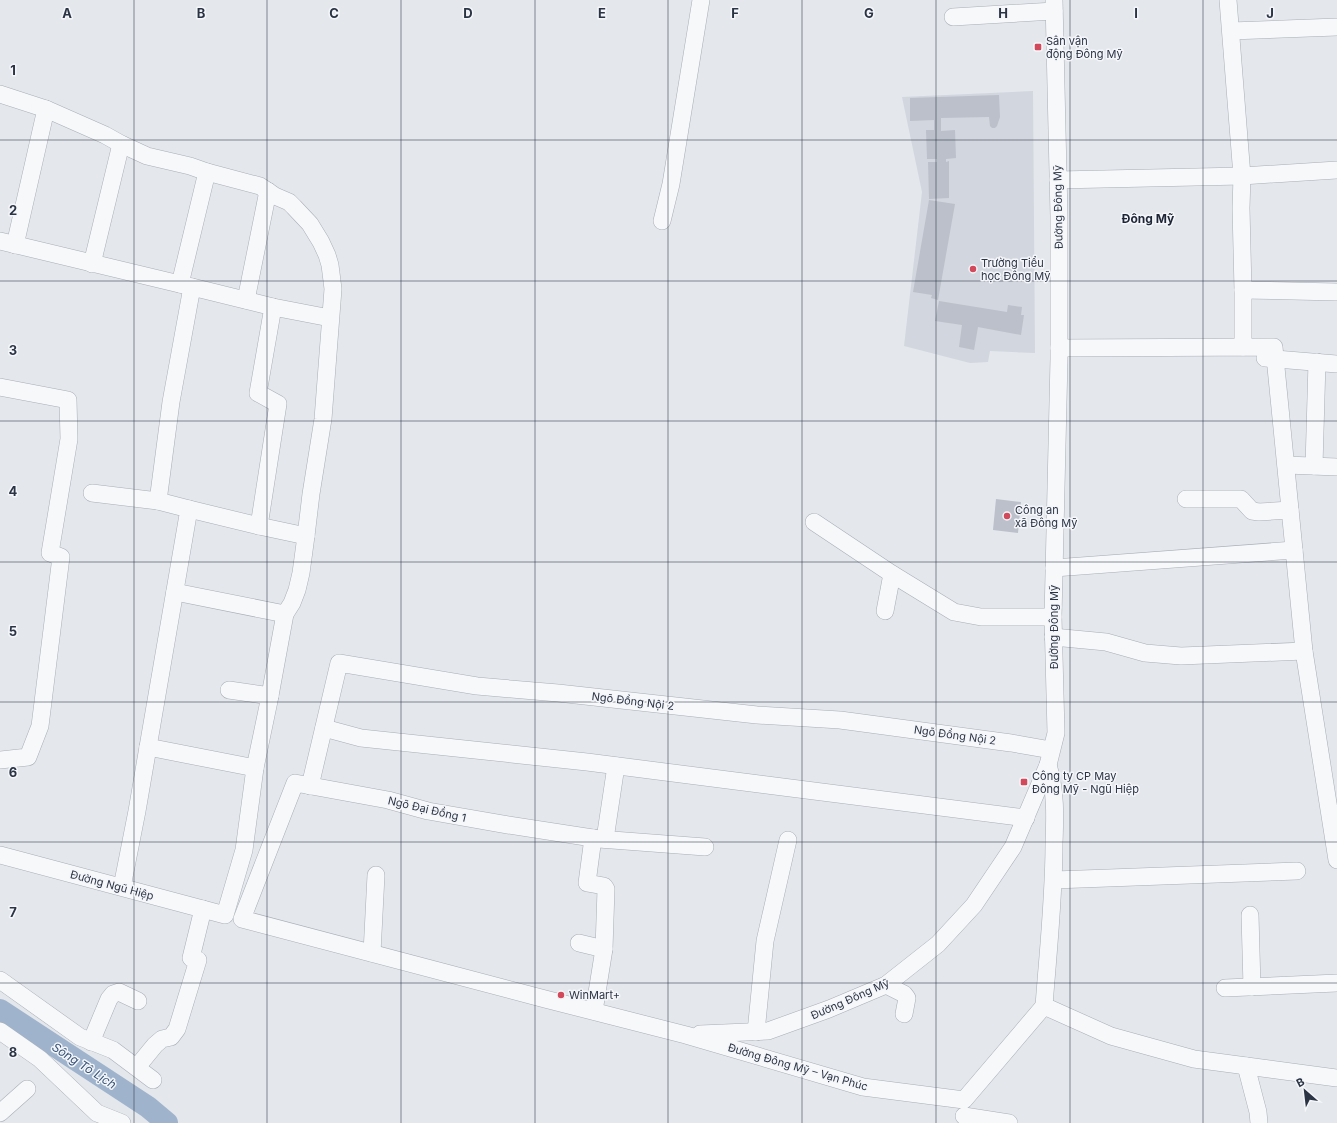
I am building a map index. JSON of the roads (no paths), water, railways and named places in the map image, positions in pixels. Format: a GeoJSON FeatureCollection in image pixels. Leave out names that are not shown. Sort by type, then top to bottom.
{"type":"FeatureCollection","features":[{"type":"Feature","properties":{"kind":"street"},"geometry":{"type":"LineString","coordinates":[[662,221],[672,177],[701,0]]}},
{"type":"Feature","properties":{"kind":"street"},"geometry":{"type":"LineString","coordinates":[[1228,0],[1232,31],[1242,176],[1243,347]]}},
{"type":"Feature","properties":{"kind":"street"},"geometry":{"type":"LineString","coordinates":[[953,17],[1054,5]]}},
{"type":"Feature","properties":{"kind":"street","name":"Đường Đông Mỹ"},"geometry":{"type":"LineString","coordinates":[[686,1035],[768,1032],[829,1009],[886,985],[938,944],[974,905],[1013,847],[1050,758],[1056,733],[1053,617],[1059,354],[1058,180],[1054,5]]}},
{"type":"Feature","properties":{"kind":"street"},"geometry":{"type":"LineString","coordinates":[[1232,31],[1337,28]]}},
{"type":"Feature","properties":{"kind":"street"},"geometry":{"type":"LineString","coordinates":[[0,94],[46,109],[154,158],[190,166],[260,186],[275,196],[289,202],[310,224],[321,242],[328,260],[333,289],[323,419],[310,494],[306,536],[297,590],[292,603],[285,614],[255,768],[148,747]]}},
{"type":"Feature","properties":{"kind":"street"},"geometry":{"type":"LineString","coordinates":[[46,109],[8,243],[273,307],[330,318]]}},
{"type":"Feature","properties":{"kind":"street"},"geometry":{"type":"LineString","coordinates":[[92,264],[121,144]]}},
{"type":"Feature","properties":{"kind":"street"},"geometry":{"type":"LineString","coordinates":[[1058,180],[1242,176],[1337,170]]}},
{"type":"Feature","properties":{"kind":"street"},"geometry":{"type":"LineString","coordinates":[[158,501],[186,286],[207,172]]}},
{"type":"Feature","properties":{"kind":"street"},"geometry":{"type":"LineString","coordinates":[[246,300],[268,191]]}},
{"type":"Feature","properties":{"kind":"street"},"geometry":{"type":"LineString","coordinates":[[1243,290],[1337,292]]}},
{"type":"Feature","properties":{"kind":"street"},"geometry":{"type":"LineString","coordinates":[[259,526],[278,404],[258,392],[273,307]]}},
{"type":"Feature","properties":{"kind":"street"},"geometry":{"type":"LineString","coordinates":[[1059,354],[1274,347],[1304,651],[1334,820],[1337,860]]}},
{"type":"Feature","properties":{"kind":"street"},"geometry":{"type":"LineString","coordinates":[[1059,354],[1275,358],[1337,364]]}},
{"type":"Feature","properties":{"kind":"street"},"geometry":{"type":"LineString","coordinates":[[1314,466],[1317,362]]}},
{"type":"Feature","properties":{"kind":"street"},"geometry":{"type":"LineString","coordinates":[[0,387],[68,400],[69,439],[50,553],[61,557],[40,726],[28,757],[0,760]]}},
{"type":"Feature","properties":{"kind":"street"},"geometry":{"type":"LineString","coordinates":[[1286,464],[1337,466]]}},
{"type":"Feature","properties":{"kind":"street"},"geometry":{"type":"LineString","coordinates":[[92,493],[158,501],[306,536]]}},
{"type":"Feature","properties":{"kind":"street"},"geometry":{"type":"LineString","coordinates":[[1186,499],[1241,499],[1252,511],[1290,510]]}},
{"type":"Feature","properties":{"kind":"street"},"geometry":{"type":"LineString","coordinates":[[122,887],[189,509]]}},
{"type":"Feature","properties":{"kind":"street"},"geometry":{"type":"LineString","coordinates":[[814,522],[892,574],[954,612],[982,617],[1053,617]]}},
{"type":"Feature","properties":{"kind":"street"},"geometry":{"type":"LineString","coordinates":[[1054,568],[1294,550]]}},
{"type":"Feature","properties":{"kind":"street"},"geometry":{"type":"LineString","coordinates":[[885,611],[892,574]]}},
{"type":"Feature","properties":{"kind":"street"},"geometry":{"type":"LineString","coordinates":[[175,592],[285,614]]}},
{"type":"Feature","properties":{"kind":"street"},"geometry":{"type":"LineString","coordinates":[[1053,637],[1106,642],[1145,653],[1181,656],[1304,651]]}},
{"type":"Feature","properties":{"kind":"street","name":"Ngõ Đồng Nội 2"},"geometry":{"type":"LineString","coordinates":[[310,786],[339,663],[477,686],[558,693],[757,715],[840,720],[1011,743],[1050,758]]}},
{"type":"Feature","properties":{"kind":"street"},"geometry":{"type":"LineString","coordinates":[[229,690],[270,696]]}},
{"type":"Feature","properties":{"kind":"street"},"geometry":{"type":"LineString","coordinates":[[324,728],[361,738],[616,766],[1026,818]]}},
{"type":"Feature","properties":{"kind":"street"},"geometry":{"type":"LineString","coordinates":[[964,1113],[1044,1006],[1054,880],[1055,799],[1050,758]]}},
{"type":"Feature","properties":{"kind":"street"},"geometry":{"type":"LineString","coordinates":[[594,1011],[604,950],[606,889],[602,884],[587,883],[616,766]]}},
{"type":"Feature","properties":{"kind":"street","name":"Đường Ngũ Hiệp"},"geometry":{"type":"LineString","coordinates":[[0,855],[225,915],[244,850],[255,768]]}},
{"type":"Feature","properties":{"kind":"street","name":"Ngõ Đại Đồng 1"},"geometry":{"type":"LineString","coordinates":[[242,919],[295,783],[388,800],[428,811],[508,825],[599,838],[705,847]]}},
{"type":"Feature","properties":{"kind":"street"},"geometry":{"type":"LineString","coordinates":[[756,1032],[764,941],[788,840]]}},
{"type":"Feature","properties":{"kind":"street"},"geometry":{"type":"LineString","coordinates":[[1054,880],[1297,871]]}},
{"type":"Feature","properties":{"kind":"street"},"geometry":{"type":"LineString","coordinates":[[372,953],[376,876]]}},
{"type":"Feature","properties":{"kind":"street"},"geometry":{"type":"LineString","coordinates":[[137,1067],[155,1045],[162,1039],[171,1037],[177,1029],[198,960],[191,958],[203,909]]}},
{"type":"Feature","properties":{"kind":"street"},"geometry":{"type":"LineString","coordinates":[[1250,915],[1252,987]]}},
{"type":"Feature","properties":{"kind":"street","name":"Đường Đông Mỹ – Vạn Phúc"},"geometry":{"type":"LineString","coordinates":[[242,919],[686,1035],[863,1087],[1009,1123]]}},
{"type":"Feature","properties":{"kind":"street"},"geometry":{"type":"LineString","coordinates":[[579,943],[604,950]]}},
{"type":"Feature","properties":{"kind":"street"},"geometry":{"type":"LineString","coordinates":[[0,980],[80,1037],[113,1050],[153,1080]]}},
{"type":"Feature","properties":{"kind":"street"},"geometry":{"type":"LineString","coordinates":[[1225,988],[1337,983]]}},
{"type":"Feature","properties":{"kind":"street"},"geometry":{"type":"LineString","coordinates":[[886,985],[904,994],[907,998],[904,1014]]}},
{"type":"Feature","properties":{"kind":"street"},"geometry":{"type":"LineString","coordinates":[[92,1042],[109,999],[113,994],[119,992],[138,1001]]}},
{"type":"Feature","properties":{"kind":"street"},"geometry":{"type":"LineString","coordinates":[[1044,1006],[1111,1036],[1194,1059],[1337,1078]]}},
{"type":"Feature","properties":{"kind":"street"},"geometry":{"type":"LineString","coordinates":[[0,1031],[40,1059],[97,1114],[122,1123]]}},
{"type":"Feature","properties":{"kind":"street"},"geometry":{"type":"LineString","coordinates":[[1246,1066],[1258,1112],[1259,1123]]}},
{"type":"Feature","properties":{"kind":"street"},"geometry":{"type":"LineString","coordinates":[[0,1114],[27,1089]]}},
{"type":"Feature","properties":{"kind":"waterway","name":"Sông Tô Lịch"},"geometry":{"type":"LineString","coordinates":[[0,1010],[148,1107],[167,1123]]}},
{"type":"Feature","properties":{"kind":"place","name":"Sân vận động Đông Mỹ"},"geometry":{"type":"Point","coordinates":[1038,47]}},
{"type":"Feature","properties":{"kind":"place","name":"Trường Tiểu học Đông Mỹ"},"geometry":{"type":"Point","coordinates":[973,269]}},
{"type":"Feature","properties":{"kind":"place","name":"Công an xã Đông Mỹ"},"geometry":{"type":"Point","coordinates":[1007,516]}},
{"type":"Feature","properties":{"kind":"place","name":"Công ty CP May Đông Mỹ - Ngũ Hiệp"},"geometry":{"type":"Point","coordinates":[1024,782]}},
{"type":"Feature","properties":{"kind":"place","name":"WinMart+"},"geometry":{"type":"Point","coordinates":[561,995]}},
{"type":"Feature","properties":{"kind":"district","name":"Đông Mỹ"},"geometry":{"type":"Point","coordinates":[1148,219]}}]}
